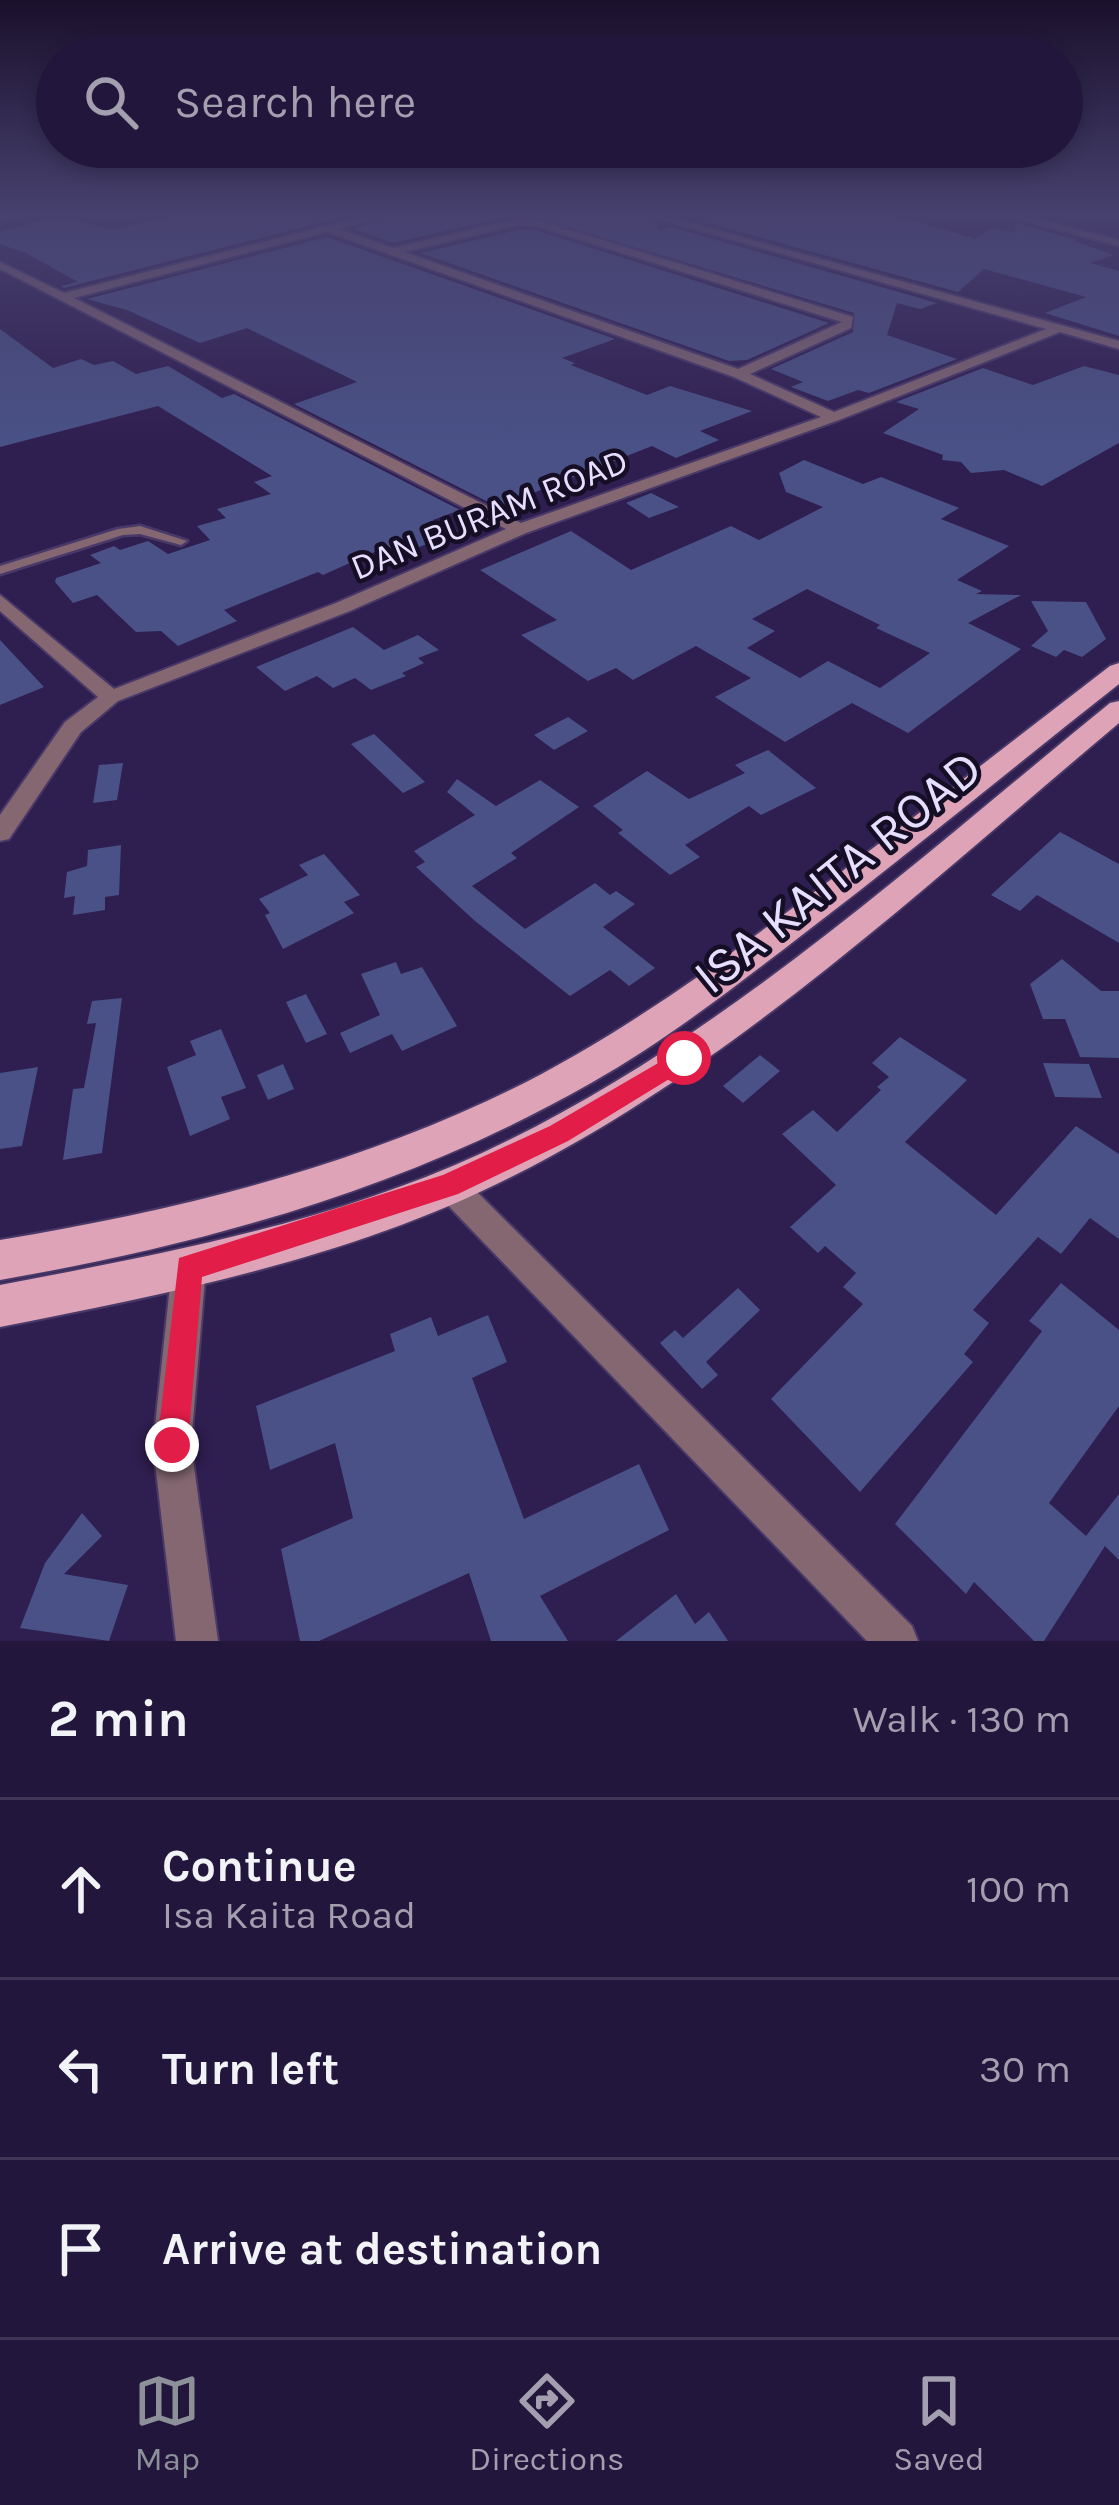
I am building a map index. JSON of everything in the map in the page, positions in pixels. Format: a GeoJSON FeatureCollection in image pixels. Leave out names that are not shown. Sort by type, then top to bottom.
{"type":"FeatureCollection","features":[{"type":"Feature","properties":{"kind":"main road","name":"ISA KAITA ROAD"},"geometry":{"type":"LineString","coordinates":[[0,1260],[192,1221],[329,1182],[436,1142],[541,1091],[653,1026],[1119,671]]}},
{"type":"Feature","properties":{"kind":"main road","name":"ISA KAITA ROAD"},"geometry":{"type":"LineString","coordinates":[[0,1306],[189,1268],[449,1186],[559,1134],[684,1058],[1119,709]]}},
{"type":"Feature","properties":{"kind":"main road"},"geometry":{"type":"LineString","coordinates":[[799,918],[833,943]]}},
{"type":"Feature","properties":{"kind":"street"},"geometry":{"type":"LineString","coordinates":[[52,292],[520,529]]}},
{"type":"Feature","properties":{"kind":"street"},"geometry":{"type":"LineString","coordinates":[[63,297],[84,292]]}},
{"type":"Feature","properties":{"kind":"street"},"geometry":{"type":"LineString","coordinates":[[503,292],[739,374],[834,416]]}},
{"type":"Feature","properties":{"kind":"street"},"geometry":{"type":"LineString","coordinates":[[739,374],[847,325],[849,320],[758,292]]}},
{"type":"Feature","properties":{"kind":"street"},"geometry":{"type":"LineString","coordinates":[[926,292],[1119,345]]}},
{"type":"Feature","properties":{"kind":"street","name":"DAN BURAM ROAD"},"geometry":{"type":"LineString","coordinates":[[0,833],[73,728],[111,697],[343,607],[520,529],[834,416],[1057,328]]}},
{"type":"Feature","properties":{"kind":"street"},"geometry":{"type":"LineString","coordinates":[[0,602],[111,697]]}},
{"type":"Feature","properties":{"kind":"street"},"geometry":{"type":"LineString","coordinates":[[449,1186],[897,1641]]}},
{"type":"Feature","properties":{"kind":"street"},"geometry":{"type":"LineString","coordinates":[[189,1268],[172,1445],[197,1641]]}},
{"type":"Feature","properties":{"kind":"lane"},"geometry":{"type":"LineString","coordinates":[[0,570],[122,532],[140,530],[181,541]]}},
{"type":"Feature","properties":{"kind":"building"},"geometry":{"type":"Polygon","coordinates":[[[116,292],[481,292],[615,339],[562,358],[575,363],[571,365],[647,395],[670,386],[752,411],[700,431],[719,440],[676,458],[652,446],[498,507],[294,404],[357,382],[247,328],[200,343],[127,310],[87,299],[116,292]]]}},
{"type":"Feature","properties":{"kind":"building"},"geometry":{"type":"Polygon","coordinates":[[[530,292],[730,292],[829,323],[747,360],[729,361],[530,292]]]}},
{"type":"Feature","properties":{"kind":"building"},"geometry":{"type":"Polygon","coordinates":[[[783,292],[897,292],[937,303],[920,309],[897,303],[887,335],[957,359],[869,393],[858,390],[828,401],[791,387],[803,382],[771,369],[853,332],[854,313],[783,292]]]}},
{"type":"Feature","properties":{"kind":"building"},"geometry":{"type":"Polygon","coordinates":[[[1066,292],[1119,292],[1119,336],[1045,313],[1086,297],[1066,292]]]}},
{"type":"Feature","properties":{"kind":"building"},"geometry":{"type":"Polygon","coordinates":[[[0,329],[53,368],[81,359],[94,365],[113,361],[136,374],[168,366],[222,398],[234,394],[460,510],[433,520],[452,533],[401,555],[388,546],[224,610],[237,621],[178,646],[161,631],[136,632],[97,595],[73,603],[56,578],[101,563],[90,555],[114,546],[120,550],[148,541],[168,554],[210,540],[197,526],[226,518],[217,509],[271,494],[254,482],[272,476],[158,406],[0,447],[0,329]]]}},
{"type":"Feature","properties":{"kind":"building"},"geometry":{"type":"Polygon","coordinates":[[[1084,366],[1119,375],[1119,443],[1042,486],[1004,470],[971,473],[961,462],[942,460],[943,455],[883,433],[919,409],[896,402],[983,368],[1033,385],[1084,366]]]}},
{"type":"Feature","properties":{"kind":"building"},"geometry":{"type":"Polygon","coordinates":[[[804,460],[863,484],[881,477],[959,508],[941,519],[1009,546],[957,580],[982,591],[976,594],[1021,595],[968,623],[1021,649],[908,733],[852,703],[785,742],[715,697],[751,678],[696,646],[633,680],[616,668],[588,681],[521,635],[557,620],[480,570],[571,531],[631,570],[731,526],[759,540],[823,507],[786,492],[779,473],[804,460]],[[807,589],[752,619],[775,631],[747,648],[800,678],[828,661],[880,688],[930,653],[876,628],[880,625],[807,589]]]}},
{"type":"Feature","properties":{"kind":"building"},"geometry":{"type":"Polygon","coordinates":[[[651,493],[679,507],[649,518],[626,503],[651,493]]]}},
{"type":"Feature","properties":{"kind":"building"},"geometry":{"type":"Polygon","coordinates":[[[1031,601],[1086,602],[1106,639],[1082,657],[1064,650],[1056,657],[1031,646],[1048,631],[1031,601]]]}},
{"type":"Feature","properties":{"kind":"building"},"geometry":{"type":"Polygon","coordinates":[[[353,627],[384,650],[418,635],[439,650],[418,658],[424,663],[402,673],[406,676],[371,690],[355,678],[333,688],[317,676],[285,691],[256,667],[353,627]]]}},
{"type":"Feature","properties":{"kind":"building"},"geometry":{"type":"Polygon","coordinates":[[[0,640],[44,687],[0,705],[0,640]]]}},
{"type":"Feature","properties":{"kind":"building"},"geometry":{"type":"Polygon","coordinates":[[[568,717],[588,731],[554,750],[534,735],[568,717]]]}},
{"type":"Feature","properties":{"kind":"building"},"geometry":{"type":"Polygon","coordinates":[[[374,734],[425,782],[403,793],[351,744],[374,734]]]}},
{"type":"Feature","properties":{"kind":"building"},"geometry":{"type":"Polygon","coordinates":[[[768,750],[816,788],[761,815],[749,806],[685,845],[700,857],[670,875],[593,806],[647,771],[689,799],[745,773],[735,765],[768,750]]]}},
{"type":"Feature","properties":{"kind":"building"},"geometry":{"type":"Polygon","coordinates":[[[123,763],[117,800],[93,803],[99,765],[123,763]]]}},
{"type":"Feature","properties":{"kind":"building"},"geometry":{"type":"Polygon","coordinates":[[[457,779],[496,806],[540,780],[579,807],[511,853],[517,858],[472,886],[525,929],[595,883],[610,895],[616,891],[635,904],[603,927],[655,968],[629,986],[610,970],[570,996],[416,867],[425,862],[414,851],[475,815],[447,792],[457,779]]]}},
{"type":"Feature","properties":{"kind":"building"},"geometry":{"type":"Polygon","coordinates":[[[1060,832],[1119,864],[1119,943],[1037,895],[1020,911],[991,895],[1060,832]]]}},
{"type":"Feature","properties":{"kind":"building"},"geometry":{"type":"Polygon","coordinates":[[[121,845],[119,895],[105,897],[105,910],[73,915],[75,896],[64,898],[67,872],[87,866],[88,850],[121,845]]]}},
{"type":"Feature","properties":{"kind":"building"},"geometry":{"type":"Polygon","coordinates":[[[324,854],[360,895],[344,902],[354,913],[283,949],[265,915],[270,913],[259,899],[308,875],[299,865],[324,854]]]}},
{"type":"Feature","properties":{"kind":"building"},"geometry":{"type":"Polygon","coordinates":[[[1062,959],[1101,991],[1119,991],[1119,1058],[1080,1057],[1065,1019],[1043,1019],[1030,984],[1062,959]]]}},
{"type":"Feature","properties":{"kind":"building"},"geometry":{"type":"Polygon","coordinates":[[[396,962],[401,974],[422,967],[457,1026],[402,1051],[392,1034],[350,1053],[340,1033],[380,1015],[361,974],[396,962]]]}},
{"type":"Feature","properties":{"kind":"building"},"geometry":{"type":"Polygon","coordinates":[[[306,994],[327,1034],[306,1043],[286,1002],[306,994]]]}},
{"type":"Feature","properties":{"kind":"building"},"geometry":{"type":"Polygon","coordinates":[[[122,998],[102,1153],[63,1160],[73,1089],[84,1088],[96,1023],[87,1024],[92,1001],[122,998]]]}},
{"type":"Feature","properties":{"kind":"building"},"geometry":{"type":"Polygon","coordinates":[[[221,1029],[246,1088],[221,1097],[230,1119],[190,1136],[167,1067],[196,1055],[190,1041],[221,1029]]]}},
{"type":"Feature","properties":{"kind":"building"},"geometry":{"type":"Polygon","coordinates":[[[900,1037],[967,1080],[905,1142],[996,1215],[1076,1126],[1119,1154],[1119,1239],[1090,1218],[1061,1254],[1038,1237],[973,1310],[989,1323],[964,1354],[973,1362],[860,1492],[771,1399],[863,1304],[843,1287],[856,1273],[825,1246],[818,1253],[790,1227],[836,1185],[782,1134],[813,1110],[837,1132],[881,1090],[877,1087],[889,1077],[872,1063],[900,1037]]]}},
{"type":"Feature","properties":{"kind":"building"},"geometry":{"type":"Polygon","coordinates":[[[760,1055],[780,1071],[743,1103],[723,1086],[760,1055]]]}},
{"type":"Feature","properties":{"kind":"building"},"geometry":{"type":"Polygon","coordinates":[[[1043,1063],[1089,1064],[1102,1098],[1055,1097],[1043,1063]]]}},
{"type":"Feature","properties":{"kind":"building"},"geometry":{"type":"Polygon","coordinates":[[[283,1064],[294,1089],[268,1100],[257,1075],[283,1064]]]}},
{"type":"Feature","properties":{"kind":"building"},"geometry":{"type":"Polygon","coordinates":[[[38,1067],[22,1146],[0,1149],[0,1073],[38,1067]]]}},
{"type":"Feature","properties":{"kind":"building"},"geometry":{"type":"Polygon","coordinates":[[[1061,1283],[1119,1330],[1119,1406],[1049,1503],[1086,1536],[1119,1494],[1119,1560],[1105,1546],[1044,1641],[1034,1641],[974,1582],[966,1594],[895,1524],[1042,1331],[1029,1321],[1061,1283]]]}},
{"type":"Feature","properties":{"kind":"building"},"geometry":{"type":"Polygon","coordinates":[[[738,1288],[760,1310],[706,1362],[718,1375],[702,1389],[660,1343],[675,1330],[683,1338],[738,1288]]]}},
{"type":"Feature","properties":{"kind":"building"},"geometry":{"type":"Polygon","coordinates":[[[488,1315],[507,1362],[472,1378],[524,1519],[639,1464],[669,1530],[540,1596],[568,1641],[491,1641],[469,1573],[319,1641],[300,1641],[281,1549],[353,1518],[335,1443],[270,1470],[256,1406],[395,1351],[390,1334],[431,1317],[438,1336],[488,1315]]]}},
{"type":"Feature","properties":{"kind":"building"},"geometry":{"type":"Polygon","coordinates":[[[82,1513],[102,1536],[64,1574],[128,1585],[109,1641],[20,1628],[45,1563],[82,1513]]]}},
{"type":"Feature","properties":{"kind":"building"},"geometry":{"type":"Polygon","coordinates":[[[676,1594],[695,1624],[709,1612],[728,1641],[616,1641],[676,1594]]]}},
{"type":"Feature","properties":{"kind":"route"},"geometry":{"type":"LineString","coordinates":[[172,1445],[189,1268],[449,1186],[559,1134],[684,1058]]}}]}
